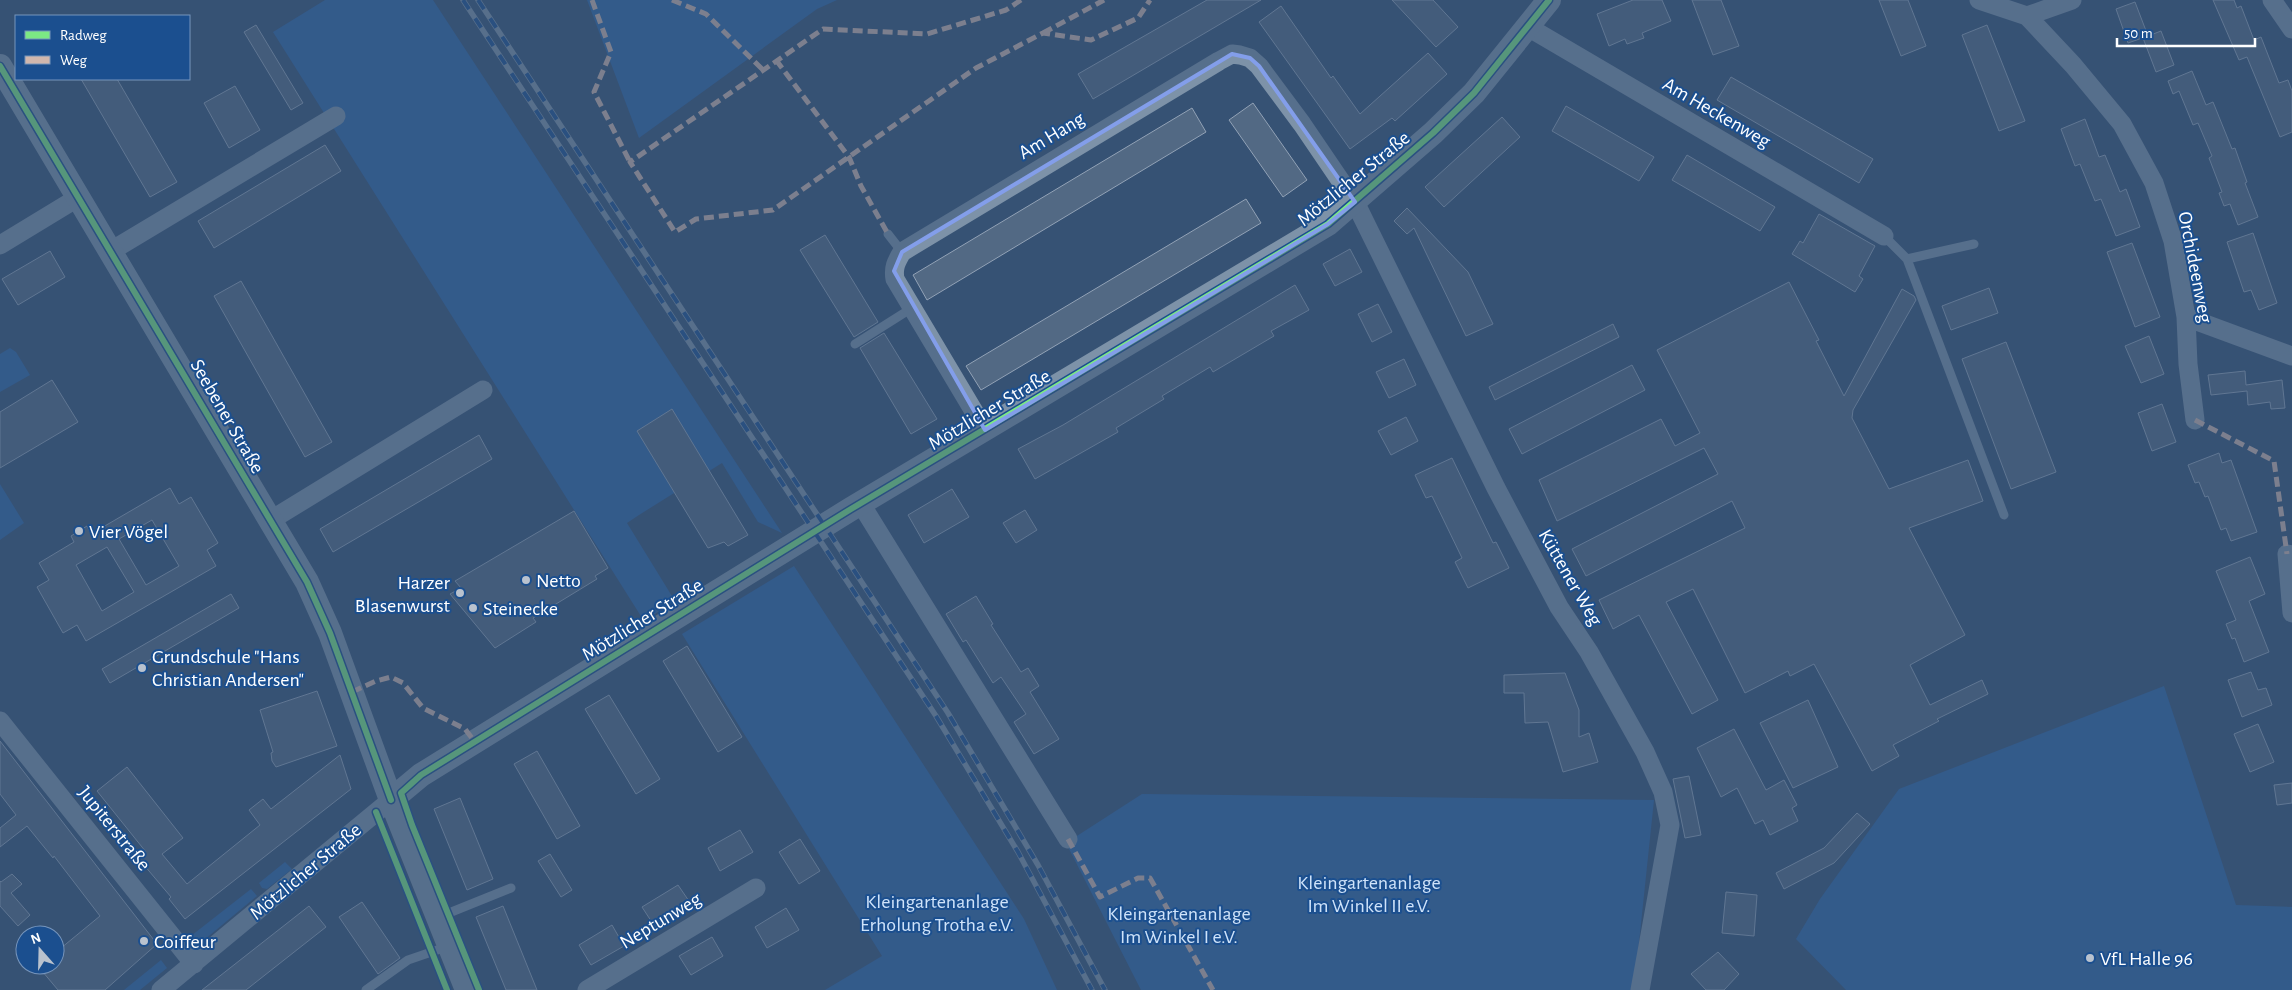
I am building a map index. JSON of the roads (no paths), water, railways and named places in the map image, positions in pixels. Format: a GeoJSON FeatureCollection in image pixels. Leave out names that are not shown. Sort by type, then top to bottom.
{"type":"FeatureCollection","features":[{"type":"Feature","properties":{"kind":"street","name":"Mötzlicher Straße"},"geometry":{"type":"LineString","coordinates":[[161,990],[421,775],[860,504],[1328,224],[1433,133],[1474,93],[1549,0]]}},
{"type":"Feature","properties":{"kind":"street"},"geometry":{"type":"LineString","coordinates":[[1979,0],[2027,16],[2072,0]]}},
{"type":"Feature","properties":{"kind":"street"},"geometry":{"type":"LineString","coordinates":[[2272,0],[2292,29]]}},
{"type":"Feature","properties":{"kind":"street","name":"Orchideenweg"},"geometry":{"type":"LineString","coordinates":[[2027,16],[2073,65],[2122,124],[2154,183],[2173,241],[2186,318],[2188,364],[2195,420]]}},
{"type":"Feature","properties":{"kind":"street","name":"Am Heckenweg"},"geometry":{"type":"LineString","coordinates":[[1528,27],[1884,236]]}},
{"type":"Feature","properties":{"kind":"street","name":"Am Hang"},"geometry":{"type":"LineString","coordinates":[[902,252],[1070,149],[1232,54],[1250,58],[1259,66],[1302,124],[1355,202]]}},
{"type":"Feature","properties":{"kind":"street","name":"Seebener Straße"},"geometry":{"type":"LineString","coordinates":[[0,66],[308,582],[330,633],[391,800],[467,990]]}},
{"type":"Feature","properties":{"kind":"street"},"geometry":{"type":"LineString","coordinates":[[111,251],[336,116]]}},
{"type":"Feature","properties":{"kind":"street"},"geometry":{"type":"LineString","coordinates":[[0,246],[79,197]]}},
{"type":"Feature","properties":{"kind":"street","name":"Küttener Weg"},"geometry":{"type":"LineString","coordinates":[[1355,202],[1496,488],[1559,607],[1589,652],[1645,752],[1663,792],[1670,826],[1640,990]]}},
{"type":"Feature","properties":{"kind":"street"},"geometry":{"type":"LineString","coordinates":[[902,252],[896,262],[895,279],[985,430]]}},
{"type":"Feature","properties":{"kind":"street"},"geometry":{"type":"LineString","coordinates":[[2186,318],[2292,356]]}},
{"type":"Feature","properties":{"kind":"street"},"geometry":{"type":"LineString","coordinates":[[271,520],[483,390]]}},
{"type":"Feature","properties":{"kind":"street"},"geometry":{"type":"LineString","coordinates":[[860,504],[1068,839]]}},
{"type":"Feature","properties":{"kind":"street"},"geometry":{"type":"LineString","coordinates":[[2289,555],[2292,613]]}},
{"type":"Feature","properties":{"kind":"street","name":"Jupiterstraße"},"geometry":{"type":"LineString","coordinates":[[0,721],[194,964]]}},
{"type":"Feature","properties":{"kind":"street","name":"Neptunweg"},"geometry":{"type":"LineString","coordinates":[[587,990],[756,888]]}},
{"type":"Feature","properties":{"kind":"lane"},"geometry":{"type":"LineString","coordinates":[[888,234],[902,252]]}},
{"type":"Feature","properties":{"kind":"lane"},"geometry":{"type":"LineString","coordinates":[[1884,236],[1907,259],[2004,515]]}},
{"type":"Feature","properties":{"kind":"lane"},"geometry":{"type":"LineString","coordinates":[[1907,259],[1974,244]]}},
{"type":"Feature","properties":{"kind":"lane"},"geometry":{"type":"LineString","coordinates":[[855,344],[912,308]]}},
{"type":"Feature","properties":{"kind":"lane"},"geometry":{"type":"LineString","coordinates":[[438,918],[511,888]]}},
{"type":"Feature","properties":{"kind":"lane"},"geometry":{"type":"LineString","coordinates":[[366,990],[408,960],[449,946]]}},
{"type":"Feature","properties":{"kind":"railway"},"geometry":{"type":"LineString","coordinates":[[463,0],[936,716],[1018,852],[1092,990]]}},
{"type":"Feature","properties":{"kind":"railway"},"geometry":{"type":"LineString","coordinates":[[478,0],[948,713],[1038,865],[1105,990]]}},
{"type":"Feature","properties":{"kind":"place","name":"Vier Vögel"},"geometry":{"type":"Point","coordinates":[79,531]}},
{"type":"Feature","properties":{"kind":"place","name":"Netto"},"geometry":{"type":"Point","coordinates":[526,580]}},
{"type":"Feature","properties":{"kind":"place","name":"Harzer Blasenwurst"},"geometry":{"type":"Point","coordinates":[460,593]}},
{"type":"Feature","properties":{"kind":"place","name":"Steinecke"},"geometry":{"type":"Point","coordinates":[473,608]}},
{"type":"Feature","properties":{"kind":"place","name":"Grundschule \"Hans Christian Andersen\""},"geometry":{"type":"Point","coordinates":[142,668]}},
{"type":"Feature","properties":{"kind":"place","name":"Coiffeur"},"geometry":{"type":"Point","coordinates":[144,941]}},
{"type":"Feature","properties":{"kind":"place","name":"VfL Halle 96"},"geometry":{"type":"Point","coordinates":[2090,958]}},
{"type":"Feature","properties":{"kind":"park label","name":"Kleingartenanlage Im Winkel II e.V."},"geometry":{"type":"Point","coordinates":[1369,894]}},
{"type":"Feature","properties":{"kind":"park label","name":"Kleingartenanlage Erholung Trotha e.V."},"geometry":{"type":"Point","coordinates":[937,912]}},
{"type":"Feature","properties":{"kind":"park label","name":"Kleingartenanlage Im Winkel I e.V."},"geometry":{"type":"Point","coordinates":[1179,924]}}]}
